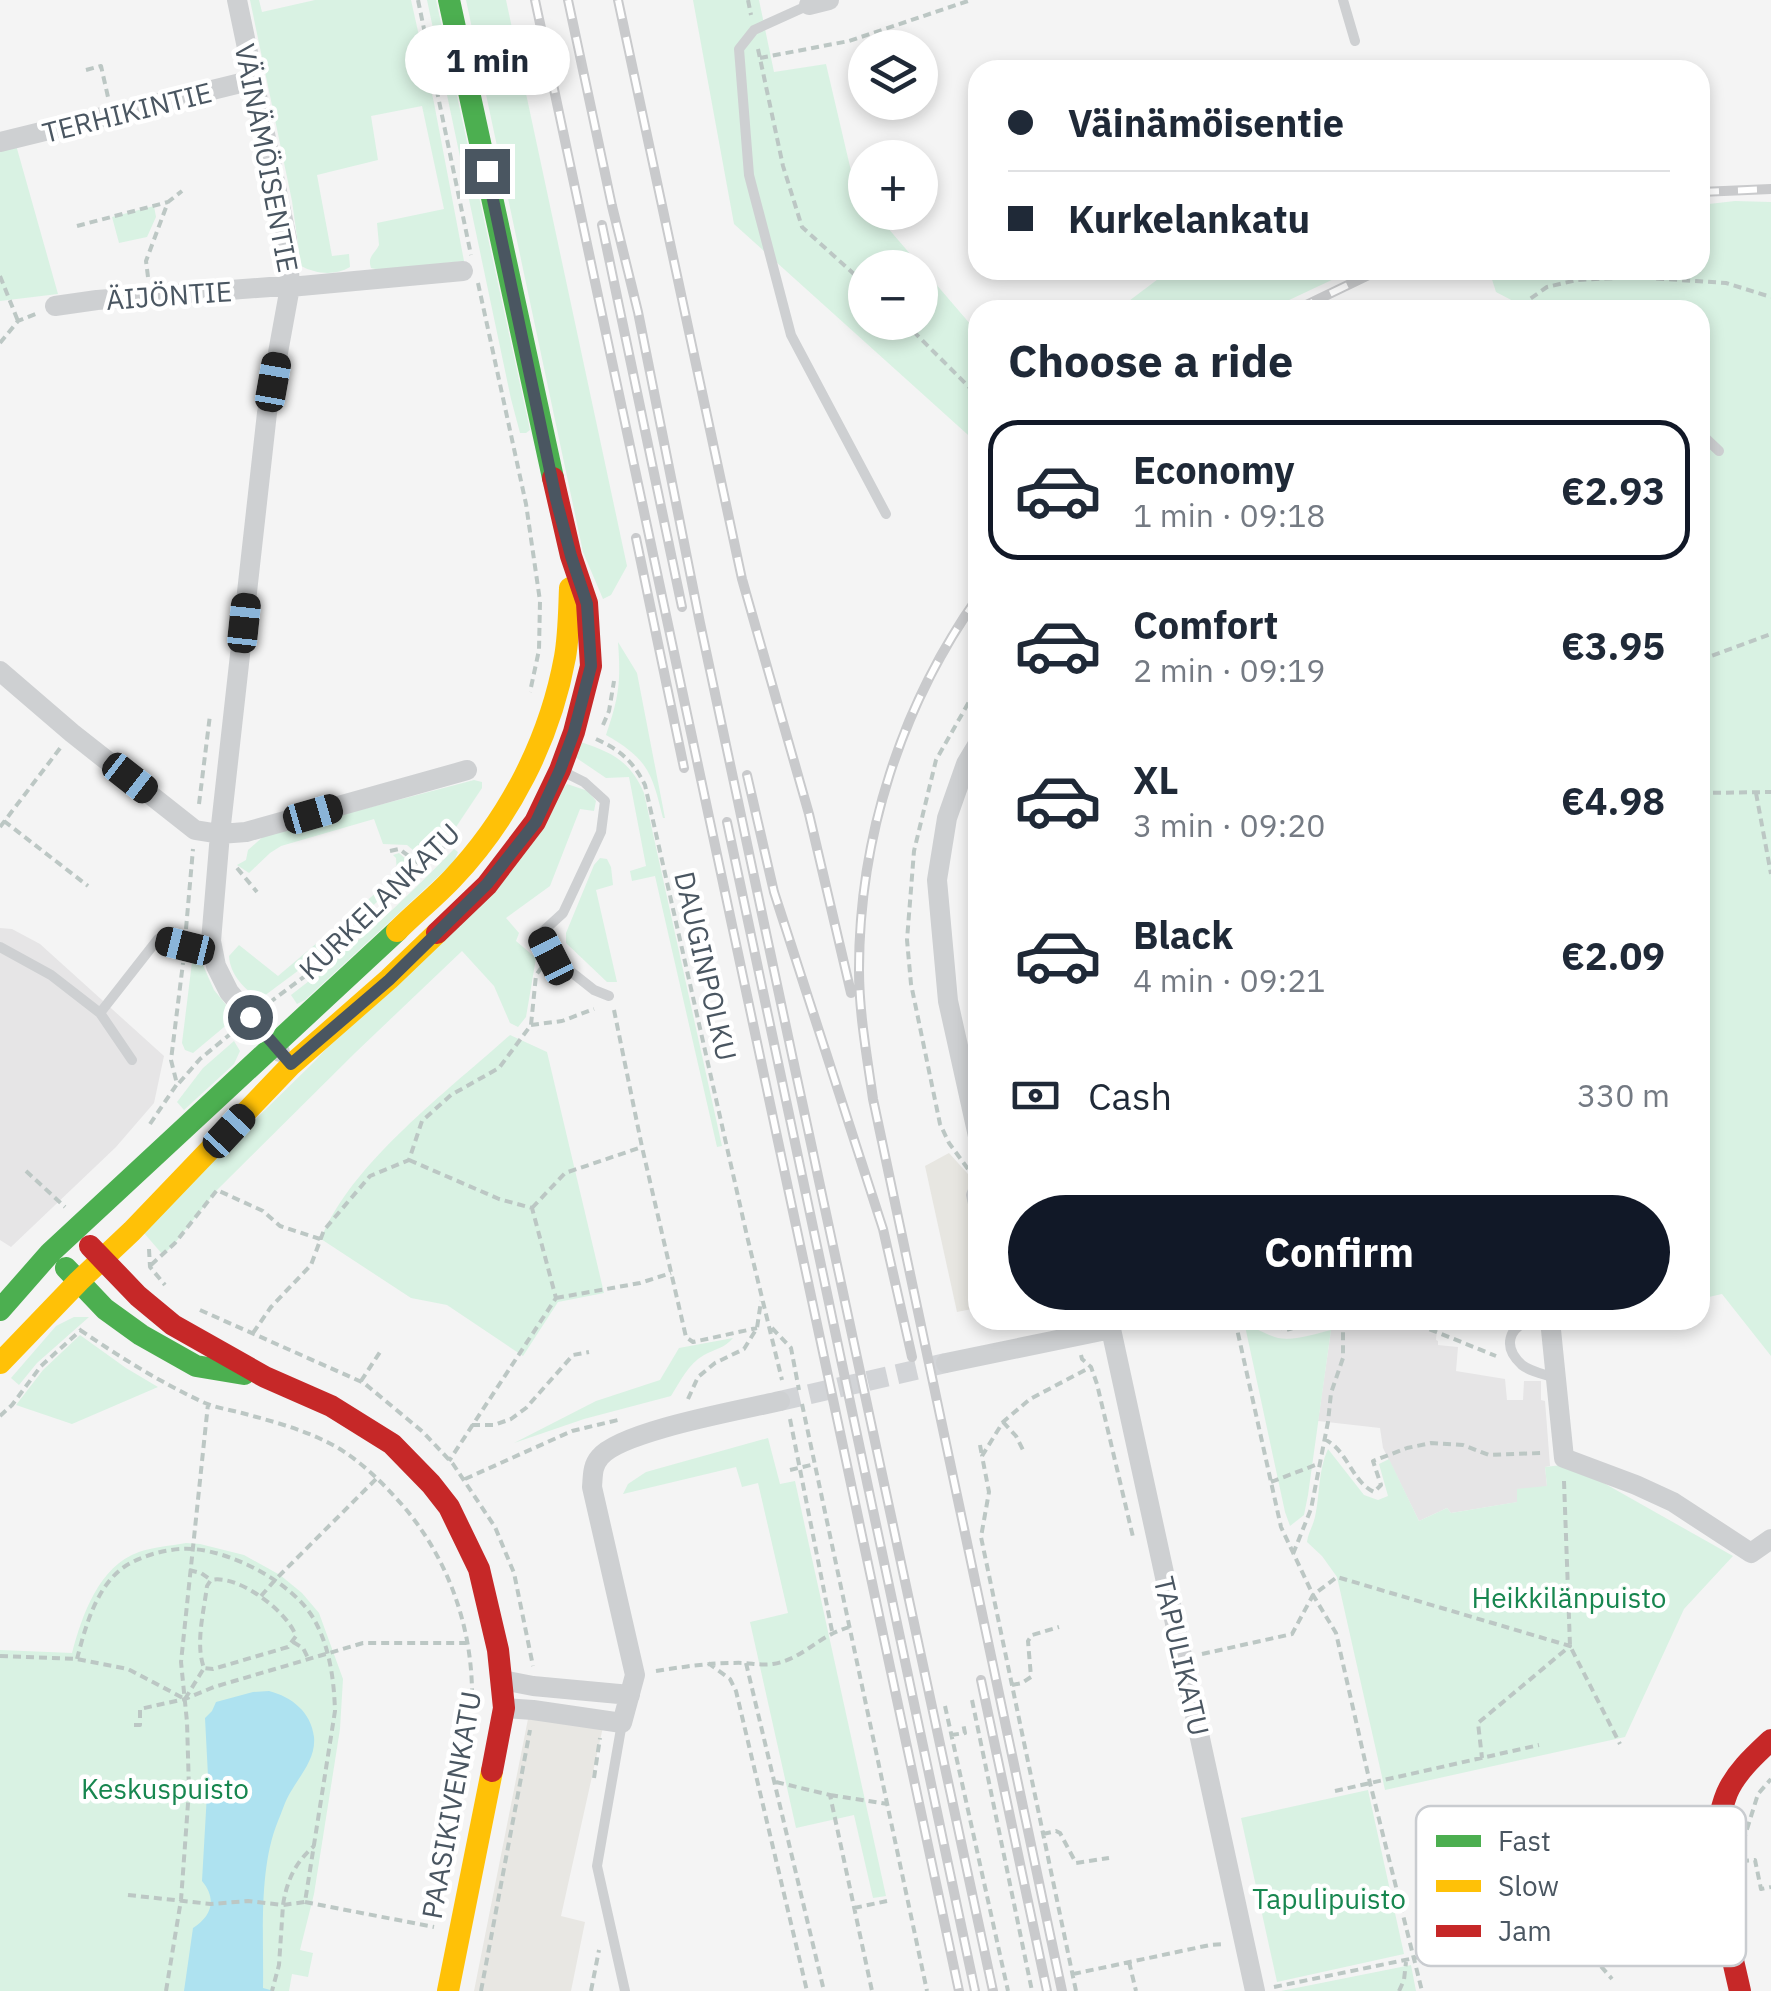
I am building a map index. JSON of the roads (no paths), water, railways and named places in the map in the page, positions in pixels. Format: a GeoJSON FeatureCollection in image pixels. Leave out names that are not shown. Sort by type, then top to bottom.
{"type":"FeatureCollection","features":[{"type":"Feature","properties":{"kind":"street","name":"VÄINÄMÖISENTIE"},"geometry":{"type":"LineString","coordinates":[[237,0],[287,239],[290,288],[267,413],[211,941],[222,980],[291,1064]]}},
{"type":"Feature","properties":{"kind":"street","name":"KURKELANKATU"},"geometry":{"type":"LineString","coordinates":[[0,1363],[291,1064],[389,980],[487,884],[536,822],[574,732],[591,666],[587,604],[571,556],[449,0]]}},
{"type":"Feature","properties":{"kind":"street","name":"TERHIKINTIE"},"geometry":{"type":"LineString","coordinates":[[1,135],[113,116],[253,80]]}},
{"type":"Feature","properties":{"kind":"street","name":"ÄIJÖNTIE"},"geometry":{"type":"LineString","coordinates":[[55,306],[462,271]]}},
{"type":"Feature","properties":{"kind":"street","name":"KURKELANKATU"},"geometry":{"type":"LineString","coordinates":[[0,1310],[50,1253],[72,1220],[272,1044],[452,879],[479,849],[501,819],[549,724],[566,655],[571,556]]}},
{"type":"Feature","properties":{"kind":"street"},"geometry":{"type":"LineString","coordinates":[[0,671],[196,830],[220,834],[246,832],[468,770]]}},
{"type":"Feature","properties":{"kind":"street"},"geometry":{"type":"LineString","coordinates":[[968,761],[947,818],[937,880],[948,1001],[968,1091]]}},
{"type":"Feature","properties":{"kind":"street","name":"PAASIKIVENKATU"},"geometry":{"type":"LineString","coordinates":[[72,1220],[138,1296],[173,1325],[265,1377],[331,1406],[392,1444],[449,1507],[479,1570],[490,1610],[504,1708],[448,1991]]}},
{"type":"Feature","properties":{"kind":"street","name":"PAASIKIVENKATU"},"geometry":{"type":"LineString","coordinates":[[50,1253],[105,1309],[141,1335],[196,1366],[265,1377]]}},
{"type":"Feature","properties":{"kind":"street"},"geometry":{"type":"LineString","coordinates":[[946,1363],[1085,1330]]}},
{"type":"Feature","properties":{"kind":"street","name":"TAPULIKATU"},"geometry":{"type":"LineString","coordinates":[[1111,1330],[1263,1989]]}},
{"type":"Feature","properties":{"kind":"street"},"geometry":{"type":"LineString","coordinates":[[1551,1330],[1556,1456],[1673,1502],[1751,1553],[1771,1539]]}},
{"type":"Feature","properties":{"kind":"street"},"geometry":{"type":"LineString","coordinates":[[504,1708],[622,1723],[635,1675],[592,1487],[594,1464],[616,1444],[643,1434],[780,1401]]}},
{"type":"Feature","properties":{"kind":"street"},"geometry":{"type":"LineString","coordinates":[[502,1680],[630,1695]]}},
{"type":"Feature","properties":{"kind":"street"},"geometry":{"type":"LineString","coordinates":[[1723,1806],[1742,1769],[1771,1740]]}},
{"type":"Feature","properties":{"kind":"street"},"geometry":{"type":"LineString","coordinates":[[1735,1966],[1740,1991]]}},
{"type":"Feature","properties":{"kind":"lane"},"geometry":{"type":"LineString","coordinates":[[1343,0],[1354,41]]}},
{"type":"Feature","properties":{"kind":"lane"},"geometry":{"type":"LineString","coordinates":[[815,2],[754,30],[739,49],[749,175],[790,335],[886,514]]}},
{"type":"Feature","properties":{"kind":"lane"},"geometry":{"type":"LineString","coordinates":[[1710,443],[1718,451]]}},
{"type":"Feature","properties":{"kind":"lane"},"geometry":{"type":"LineString","coordinates":[[534,757],[584,782],[605,802],[601,832],[563,913],[540,934],[551,956],[594,990],[611,998]]}},
{"type":"Feature","properties":{"kind":"lane"},"geometry":{"type":"LineString","coordinates":[[100,1013],[158,939],[185,946],[211,941]]}},
{"type":"Feature","properties":{"kind":"lane"},"geometry":{"type":"LineString","coordinates":[[0,947],[52,975],[100,1013],[132,1060]]}},
{"type":"Feature","properties":{"kind":"lane"},"geometry":{"type":"LineString","coordinates":[[1513,1330],[1509,1341],[1518,1360],[1525,1368],[1555,1378]]}},
{"type":"Feature","properties":{"kind":"lane"},"geometry":{"type":"LineString","coordinates":[[622,1723],[597,1866],[625,1991]]}},
{"type":"Feature","properties":{"kind":"water"},"geometry":{"type":"Polygon","coordinates":[[[269,1691],[299,1707],[309,1720],[314,1737],[310,1760],[285,1803],[267,1860],[263,1988],[274,1991],[184,1991],[193,1928],[205,1918],[211,1901],[202,1881],[208,1776],[205,1718],[216,1702],[269,1691]]]}},
{"type":"Feature","properties":{"kind":"tunnel"},"geometry":{"type":"LineString","coordinates":[[780,1401],[946,1363]]}},
{"type":"Feature","properties":{"kind":"railway"},"geometry":{"type":"LineString","coordinates":[[535,0],[959,1991]]}},
{"type":"Feature","properties":{"kind":"railway"},"geometry":{"type":"LineString","coordinates":[[568,0],[638,312],[700,623],[993,1991]]}},
{"type":"Feature","properties":{"kind":"railway"},"geometry":{"type":"LineString","coordinates":[[618,0],[742,579],[809,814],[851,993]]}},
{"type":"Feature","properties":{"kind":"railway"},"geometry":{"type":"LineString","coordinates":[[1710,192],[1771,189]]}},
{"type":"Feature","properties":{"kind":"railway"},"geometry":{"type":"LineString","coordinates":[[602,225],[682,607]]}},
{"type":"Feature","properties":{"kind":"railway"},"geometry":{"type":"LineString","coordinates":[[1317,300],[1358,280]]}},
{"type":"Feature","properties":{"kind":"railway"},"geometry":{"type":"LineString","coordinates":[[636,538],[684,768]]}},
{"type":"Feature","properties":{"kind":"railway"},"geometry":{"type":"LineString","coordinates":[[968,613],[927,683],[890,774],[867,871],[859,986],[873,1099],[1062,1991]]}},
{"type":"Feature","properties":{"kind":"railway"},"geometry":{"type":"LineString","coordinates":[[747,775],[774,892],[883,1229],[912,1357]]}},
{"type":"Feature","properties":{"kind":"railway"},"geometry":{"type":"LineString","coordinates":[[727,822],[975,1991]]}},
{"type":"Feature","properties":{"kind":"railway"},"geometry":{"type":"LineString","coordinates":[[981,1680],[1047,1991]]}},
{"type":"Feature","properties":{"kind":"park label","name":"Heikkilänpuisto"},"geometry":{"type":"Point","coordinates":[1569,1597]}},
{"type":"Feature","properties":{"kind":"park label","name":"Keskuspuisto"},"geometry":{"type":"Point","coordinates":[165,1788]}},
{"type":"Feature","properties":{"kind":"park label","name":"Tapulipuisto"},"geometry":{"type":"Point","coordinates":[1329,1898]}}]}
